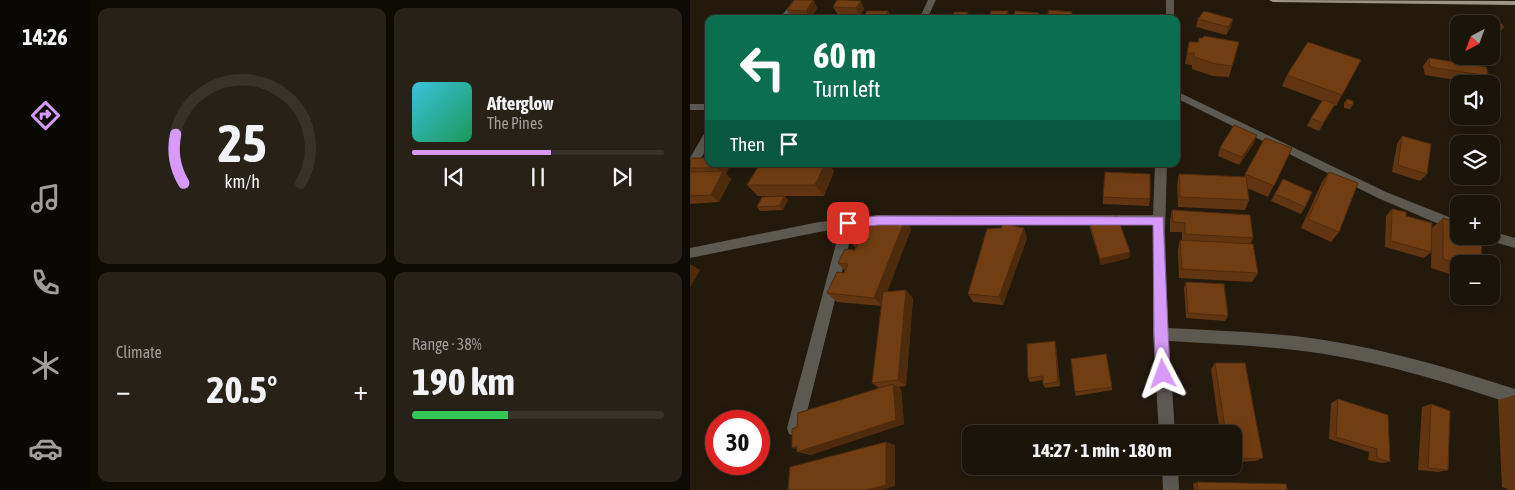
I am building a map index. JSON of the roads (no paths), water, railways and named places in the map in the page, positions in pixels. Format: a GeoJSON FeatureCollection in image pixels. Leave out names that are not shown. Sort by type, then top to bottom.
{"type":"FeatureCollection","features":[{"type":"Feature","properties":{"kind":"main road"},"geometry":{"type":"LineString","coordinates":[[1273,0],[1515,3]]}},
{"type":"Feature","properties":{"kind":"street"},"geometry":{"type":"LineString","coordinates":[[786,15],[798,0]]}},
{"type":"Feature","properties":{"kind":"street"},"geometry":{"type":"LineString","coordinates":[[925,15],[932,0]]}},
{"type":"Feature","properties":{"kind":"street"},"geometry":{"type":"LineString","coordinates":[[1170,0],[1170,15]]}},
{"type":"Feature","properties":{"kind":"street"},"geometry":{"type":"LineString","coordinates":[[1180,96],[1382,195],[1450,223]]}},
{"type":"Feature","properties":{"kind":"street"},"geometry":{"type":"LineString","coordinates":[[690,107],[705,107]]}},
{"type":"Feature","properties":{"kind":"street"},"geometry":{"type":"LineString","coordinates":[[690,167],[705,142]]}},
{"type":"Feature","properties":{"kind":"street"},"geometry":{"type":"LineString","coordinates":[[1160,167],[1160,334],[1166,425]]}},
{"type":"Feature","properties":{"kind":"street"},"geometry":{"type":"LineString","coordinates":[[690,253],[819,227],[878,220],[1159,220]]}},
{"type":"Feature","properties":{"kind":"street"},"geometry":{"type":"LineString","coordinates":[[794,428],[848,223]]}},
{"type":"Feature","properties":{"kind":"street"},"geometry":{"type":"LineString","coordinates":[[1500,239],[1515,243]]}},
{"type":"Feature","properties":{"kind":"street"},"geometry":{"type":"LineString","coordinates":[[1160,334],[1297,342],[1370,355],[1450,375],[1515,397]]}},
{"type":"Feature","properties":{"kind":"street"},"geometry":{"type":"LineString","coordinates":[[1170,475],[1171,490]]}}]}
